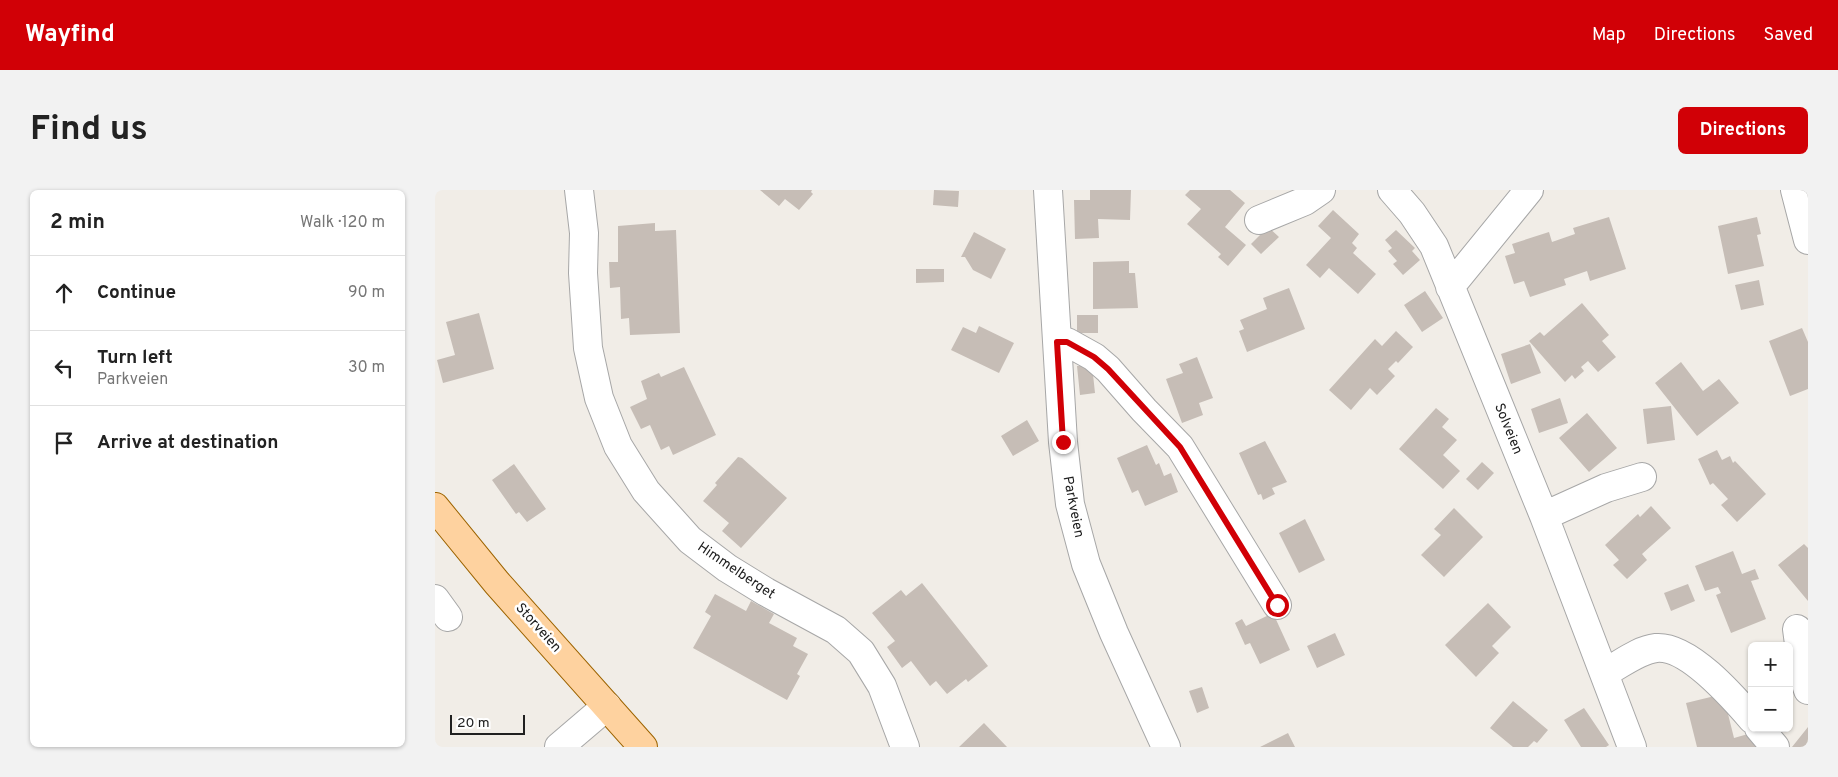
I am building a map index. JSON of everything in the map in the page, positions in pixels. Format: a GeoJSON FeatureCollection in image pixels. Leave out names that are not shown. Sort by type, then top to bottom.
{"type":"FeatureCollection","features":[{"type":"Feature","properties":{"kind":"main road","name":"Storveien"},"geometry":{"type":"LineString","coordinates":[[435,507],[491,576],[643,747]]}},
{"type":"Feature","properties":{"kind":"street","name":"Himmelberget"},"geometry":{"type":"LineString","coordinates":[[579,190],[585,232],[583,272],[588,348],[599,398],[618,446],[646,491],[690,540],[727,568],[758,588],[836,630],[861,652],[882,686],[905,747]]}},
{"type":"Feature","properties":{"kind":"street","name":"Parkveien"},"geometry":{"type":"LineString","coordinates":[[1048,190],[1063,442],[1070,504],[1086,564],[1113,633],[1166,747]]}},
{"type":"Feature","properties":{"kind":"street"},"geometry":{"type":"LineString","coordinates":[[1259,220],[1305,201],[1321,190]]}},
{"type":"Feature","properties":{"kind":"street"},"geometry":{"type":"LineString","coordinates":[[1450,287],[1529,190]]}},
{"type":"Feature","properties":{"kind":"street"},"geometry":{"type":"LineString","coordinates":[[1795,190],[1808,240]]}},
{"type":"Feature","properties":{"kind":"street","name":"Solveien"},"geometry":{"type":"LineString","coordinates":[[1394,191],[1434,246],[1544,516],[1632,747]]}},
{"type":"Feature","properties":{"kind":"street"},"geometry":{"type":"LineString","coordinates":[[1057,342],[1067,342],[1094,357],[1108,369],[1180,447],[1277,605]]}},
{"type":"Feature","properties":{"kind":"street"},"geometry":{"type":"LineString","coordinates":[[1544,516],[1606,488],[1642,477]]}},
{"type":"Feature","properties":{"kind":"street"},"geometry":{"type":"LineString","coordinates":[[1797,629],[1803,674],[1808,690]]}},
{"type":"Feature","properties":{"kind":"street"},"geometry":{"type":"LineString","coordinates":[[1605,673],[1654,648],[1673,650],[1685,655],[1725,689],[1748,715]]}},
{"type":"Feature","properties":{"kind":"street"},"geometry":{"type":"LineString","coordinates":[[559,747],[607,706]]}},
{"type":"Feature","properties":{"kind":"street"},"geometry":{"type":"LineString","coordinates":[[1762,732],[1775,747]]}},
{"type":"Feature","properties":{"kind":"building"},"geometry":{"type":"Polygon","coordinates":[[[760,190],[812,190],[813,194],[799,210],[785,199],[779,206],[760,190]]]}},
{"type":"Feature","properties":{"kind":"building"},"geometry":{"type":"Polygon","coordinates":[[[934,190],[959,191],[958,207],[933,205],[934,190]]]}},
{"type":"Feature","properties":{"kind":"building"},"geometry":{"type":"Polygon","coordinates":[[[1090,190],[1131,190],[1130,220],[1098,219],[1099,238],[1075,239],[1074,200],[1090,200],[1090,190]]]}},
{"type":"Feature","properties":{"kind":"building"},"geometry":{"type":"Polygon","coordinates":[[[1190,190],[1230,190],[1245,203],[1225,227],[1246,245],[1228,266],[1218,257],[1221,254],[1187,224],[1201,209],[1185,195],[1190,190]]]}},
{"type":"Feature","properties":{"kind":"building"},"geometry":{"type":"Polygon","coordinates":[[[1333,210],[1359,234],[1352,243],[1357,248],[1353,253],[1376,274],[1358,294],[1329,268],[1320,278],[1306,265],[1331,238],[1318,226],[1333,210]]]}},
{"type":"Feature","properties":{"kind":"building"},"geometry":{"type":"Polygon","coordinates":[[[1609,217],[1626,269],[1590,281],[1587,271],[1564,279],[1566,285],[1530,297],[1524,281],[1514,284],[1505,256],[1515,253],[1512,244],[1549,232],[1552,242],[1575,234],[1573,228],[1609,217]]]}},
{"type":"Feature","properties":{"kind":"building"},"geometry":{"type":"Polygon","coordinates":[[[1757,217],[1761,234],[1757,235],[1764,266],[1728,274],[1718,226],[1757,217]]]}},
{"type":"Feature","properties":{"kind":"building"},"geometry":{"type":"Polygon","coordinates":[[[655,223],[655,231],[676,230],[680,333],[630,335],[629,318],[621,319],[620,287],[610,288],[609,262],[618,262],[618,226],[655,223]]]}},
{"type":"Feature","properties":{"kind":"building"},"geometry":{"type":"Polygon","coordinates":[[[1268,227],[1279,237],[1261,254],[1251,244],[1268,227]]]}},
{"type":"Feature","properties":{"kind":"building"},"geometry":{"type":"Polygon","coordinates":[[[1396,230],[1415,248],[1412,251],[1420,260],[1403,275],[1393,264],[1397,261],[1388,251],[1392,248],[1385,240],[1396,230]]]}},
{"type":"Feature","properties":{"kind":"building"},"geometry":{"type":"Polygon","coordinates":[[[974,232],[1006,249],[991,279],[973,270],[965,257],[961,257],[974,232]]]}},
{"type":"Feature","properties":{"kind":"building"},"geometry":{"type":"Polygon","coordinates":[[[1129,261],[1129,273],[1135,273],[1138,308],[1093,309],[1093,262],[1129,261]]]}},
{"type":"Feature","properties":{"kind":"building"},"geometry":{"type":"Polygon","coordinates":[[[916,269],[944,269],[944,282],[916,283],[916,269]]]}},
{"type":"Feature","properties":{"kind":"building"},"geometry":{"type":"Polygon","coordinates":[[[1759,280],[1764,305],[1741,310],[1735,285],[1759,280]]]}},
{"type":"Feature","properties":{"kind":"building"},"geometry":{"type":"Polygon","coordinates":[[[1289,288],[1305,329],[1247,352],[1239,331],[1244,329],[1240,320],[1267,309],[1263,298],[1289,288]]]}},
{"type":"Feature","properties":{"kind":"building"},"geometry":{"type":"Polygon","coordinates":[[[1425,291],[1443,318],[1422,332],[1404,305],[1425,291]]]}},
{"type":"Feature","properties":{"kind":"building"},"geometry":{"type":"Polygon","coordinates":[[[1582,303],[1609,335],[1602,341],[1616,357],[1598,372],[1588,361],[1581,367],[1584,371],[1575,379],[1572,375],[1565,382],[1529,341],[1540,332],[1544,336],[1582,303]]]}},
{"type":"Feature","properties":{"kind":"building"},"geometry":{"type":"Polygon","coordinates":[[[479,313],[494,369],[443,383],[437,360],[455,355],[446,322],[479,313]]]}},
{"type":"Feature","properties":{"kind":"building"},"geometry":{"type":"Polygon","coordinates":[[[1077,315],[1098,315],[1098,333],[1077,333],[1077,315]]]}},
{"type":"Feature","properties":{"kind":"building"},"geometry":{"type":"Polygon","coordinates":[[[979,326],[1014,343],[999,373],[951,350],[963,327],[976,333],[979,326]]]}},
{"type":"Feature","properties":{"kind":"building"},"geometry":{"type":"Polygon","coordinates":[[[1802,328],[1808,342],[1808,389],[1790,396],[1769,341],[1802,328]]]}},
{"type":"Feature","properties":{"kind":"building"},"geometry":{"type":"Polygon","coordinates":[[[1396,331],[1413,347],[1398,363],[1396,361],[1388,369],[1395,376],[1377,395],[1370,388],[1351,410],[1329,390],[1375,339],[1382,346],[1396,331]]]}},
{"type":"Feature","properties":{"kind":"building"},"geometry":{"type":"Polygon","coordinates":[[[1530,344],[1541,373],[1511,384],[1501,354],[1530,344]]]}},
{"type":"Feature","properties":{"kind":"building"},"geometry":{"type":"Polygon","coordinates":[[[1197,357],[1213,398],[1199,403],[1203,415],[1182,423],[1166,379],[1183,373],[1179,364],[1197,357]]]}},
{"type":"Feature","properties":{"kind":"building"},"geometry":{"type":"Polygon","coordinates":[[[1681,362],[1703,391],[1719,379],[1739,403],[1697,436],[1655,383],[1681,362]]]}},
{"type":"Feature","properties":{"kind":"building"},"geometry":{"type":"Polygon","coordinates":[[[1092,365],[1095,393],[1080,395],[1077,366],[1092,365]]]}},
{"type":"Feature","properties":{"kind":"building"},"geometry":{"type":"Polygon","coordinates":[[[684,367],[716,435],[673,455],[669,446],[661,450],[650,425],[641,429],[630,407],[647,399],[641,381],[659,373],[661,377],[684,367]]]}},
{"type":"Feature","properties":{"kind":"building"},"geometry":{"type":"Polygon","coordinates":[[[1560,398],[1568,423],[1539,433],[1531,409],[1560,398]]]}},
{"type":"Feature","properties":{"kind":"building"},"geometry":{"type":"Polygon","coordinates":[[[1671,406],[1675,440],[1647,444],[1643,409],[1671,406]]]}},
{"type":"Feature","properties":{"kind":"building"},"geometry":{"type":"Polygon","coordinates":[[[1436,408],[1449,419],[1442,427],[1457,440],[1443,455],[1460,471],[1443,489],[1399,449],[1436,408]]]}},
{"type":"Feature","properties":{"kind":"building"},"geometry":{"type":"Polygon","coordinates":[[[1587,413],[1617,448],[1589,472],[1559,438],[1587,413]]]}},
{"type":"Feature","properties":{"kind":"building"},"geometry":{"type":"Polygon","coordinates":[[[1027,420],[1039,441],[1013,456],[1001,436],[1027,420]]]}},
{"type":"Feature","properties":{"kind":"building"},"geometry":{"type":"Polygon","coordinates":[[[1265,441],[1287,482],[1272,488],[1275,494],[1263,500],[1261,494],[1258,495],[1239,453],[1265,441]]]}},
{"type":"Feature","properties":{"kind":"building"},"geometry":{"type":"Polygon","coordinates":[[[1147,445],[1156,465],[1159,463],[1164,476],[1171,473],[1178,492],[1145,506],[1138,490],[1132,493],[1117,458],[1147,445]]]}},
{"type":"Feature","properties":{"kind":"building"},"geometry":{"type":"Polygon","coordinates":[[[1717,450],[1722,460],[1730,456],[1733,463],[1735,461],[1766,494],[1737,522],[1721,505],[1728,499],[1713,483],[1710,485],[1698,459],[1717,450]]]}},
{"type":"Feature","properties":{"kind":"building"},"geometry":{"type":"Polygon","coordinates":[[[738,457],[742,458],[787,498],[741,548],[722,531],[729,523],[703,501],[717,485],[715,483],[738,457]]]}},
{"type":"Feature","properties":{"kind":"building"},"geometry":{"type":"Polygon","coordinates":[[[1482,462],[1494,473],[1478,490],[1466,479],[1482,462]]]}},
{"type":"Feature","properties":{"kind":"building"},"geometry":{"type":"Polygon","coordinates":[[[514,464],[546,509],[527,522],[519,512],[516,514],[492,480],[514,464]]]}},
{"type":"Feature","properties":{"kind":"building"},"geometry":{"type":"Polygon","coordinates":[[[1651,506],[1671,528],[1642,554],[1647,560],[1627,579],[1613,565],[1619,560],[1605,545],[1638,514],[1640,517],[1651,506]]]}},
{"type":"Feature","properties":{"kind":"building"},"geometry":{"type":"Polygon","coordinates":[[[1454,508],[1483,537],[1444,577],[1421,555],[1441,535],[1434,529],[1454,508]]]}},
{"type":"Feature","properties":{"kind":"building"},"geometry":{"type":"Polygon","coordinates":[[[1305,519],[1325,560],[1299,573],[1279,533],[1305,519]]]}},
{"type":"Feature","properties":{"kind":"building"},"geometry":{"type":"Polygon","coordinates":[[[1804,544],[1808,548],[1808,601],[1778,565],[1804,544]]]}},
{"type":"Feature","properties":{"kind":"building"},"geometry":{"type":"Polygon","coordinates":[[[1733,551],[1742,574],[1755,569],[1759,579],[1751,581],[1766,619],[1731,633],[1716,595],[1721,593],[1718,587],[1705,591],[1695,566],[1733,551]]]}},
{"type":"Feature","properties":{"kind":"building"},"geometry":{"type":"Polygon","coordinates":[[[922,583],[988,666],[968,682],[966,679],[947,694],[936,681],[930,686],[911,661],[902,668],[887,647],[895,641],[872,613],[901,590],[906,596],[922,583]]]}},
{"type":"Feature","properties":{"kind":"building"},"geometry":{"type":"Polygon","coordinates":[[[1688,584],[1695,601],[1671,611],[1664,593],[1688,584]]]}},
{"type":"Feature","properties":{"kind":"building"},"geometry":{"type":"Polygon","coordinates":[[[715,594],[746,611],[751,601],[774,614],[769,623],[797,638],[793,646],[808,654],[797,674],[800,676],[787,700],[693,648],[711,616],[705,612],[715,594]]]}},
{"type":"Feature","properties":{"kind":"building"},"geometry":{"type":"Polygon","coordinates":[[[1488,603],[1511,627],[1492,646],[1499,653],[1476,677],[1445,645],[1488,603]]]}},
{"type":"Feature","properties":{"kind":"building"},"geometry":{"type":"Polygon","coordinates":[[[1273,613],[1290,650],[1260,664],[1250,643],[1245,645],[1235,623],[1242,619],[1246,626],[1273,613]]]}},
{"type":"Feature","properties":{"kind":"building"},"geometry":{"type":"Polygon","coordinates":[[[1335,633],[1345,655],[1317,668],[1307,646],[1335,633]]]}},
{"type":"Feature","properties":{"kind":"building"},"geometry":{"type":"Polygon","coordinates":[[[1202,687],[1209,708],[1197,713],[1189,691],[1202,687]]]}},
{"type":"Feature","properties":{"kind":"building"},"geometry":{"type":"Polygon","coordinates":[[[1723,694],[1734,738],[1755,732],[1759,747],[1697,747],[1686,703],[1723,694]]]}},
{"type":"Feature","properties":{"kind":"building"},"geometry":{"type":"Polygon","coordinates":[[[1513,701],[1548,730],[1537,743],[1534,741],[1528,747],[1513,747],[1490,728],[1513,701]]]}},
{"type":"Feature","properties":{"kind":"building"},"geometry":{"type":"Polygon","coordinates":[[[1584,708],[1609,745],[1606,747],[1581,747],[1564,720],[1584,708]]]}},
{"type":"Feature","properties":{"kind":"building"},"geometry":{"type":"Polygon","coordinates":[[[984,723],[1007,747],[959,747],[984,723]]]}},
{"type":"Feature","properties":{"kind":"building"},"geometry":{"type":"Polygon","coordinates":[[[1808,727],[1808,747],[1792,747],[1808,727]]]}},
{"type":"Feature","properties":{"kind":"building"},"geometry":{"type":"Polygon","coordinates":[[[1288,733],[1295,747],[1260,747],[1288,733]]]}},
{"type":"Feature","properties":{"kind":"route"},"geometry":{"type":"LineString","coordinates":[[1063,442],[1057,342],[1067,342],[1094,357],[1108,369],[1124,389],[1180,447],[1199,475],[1239,545],[1277,605]]}}]}
